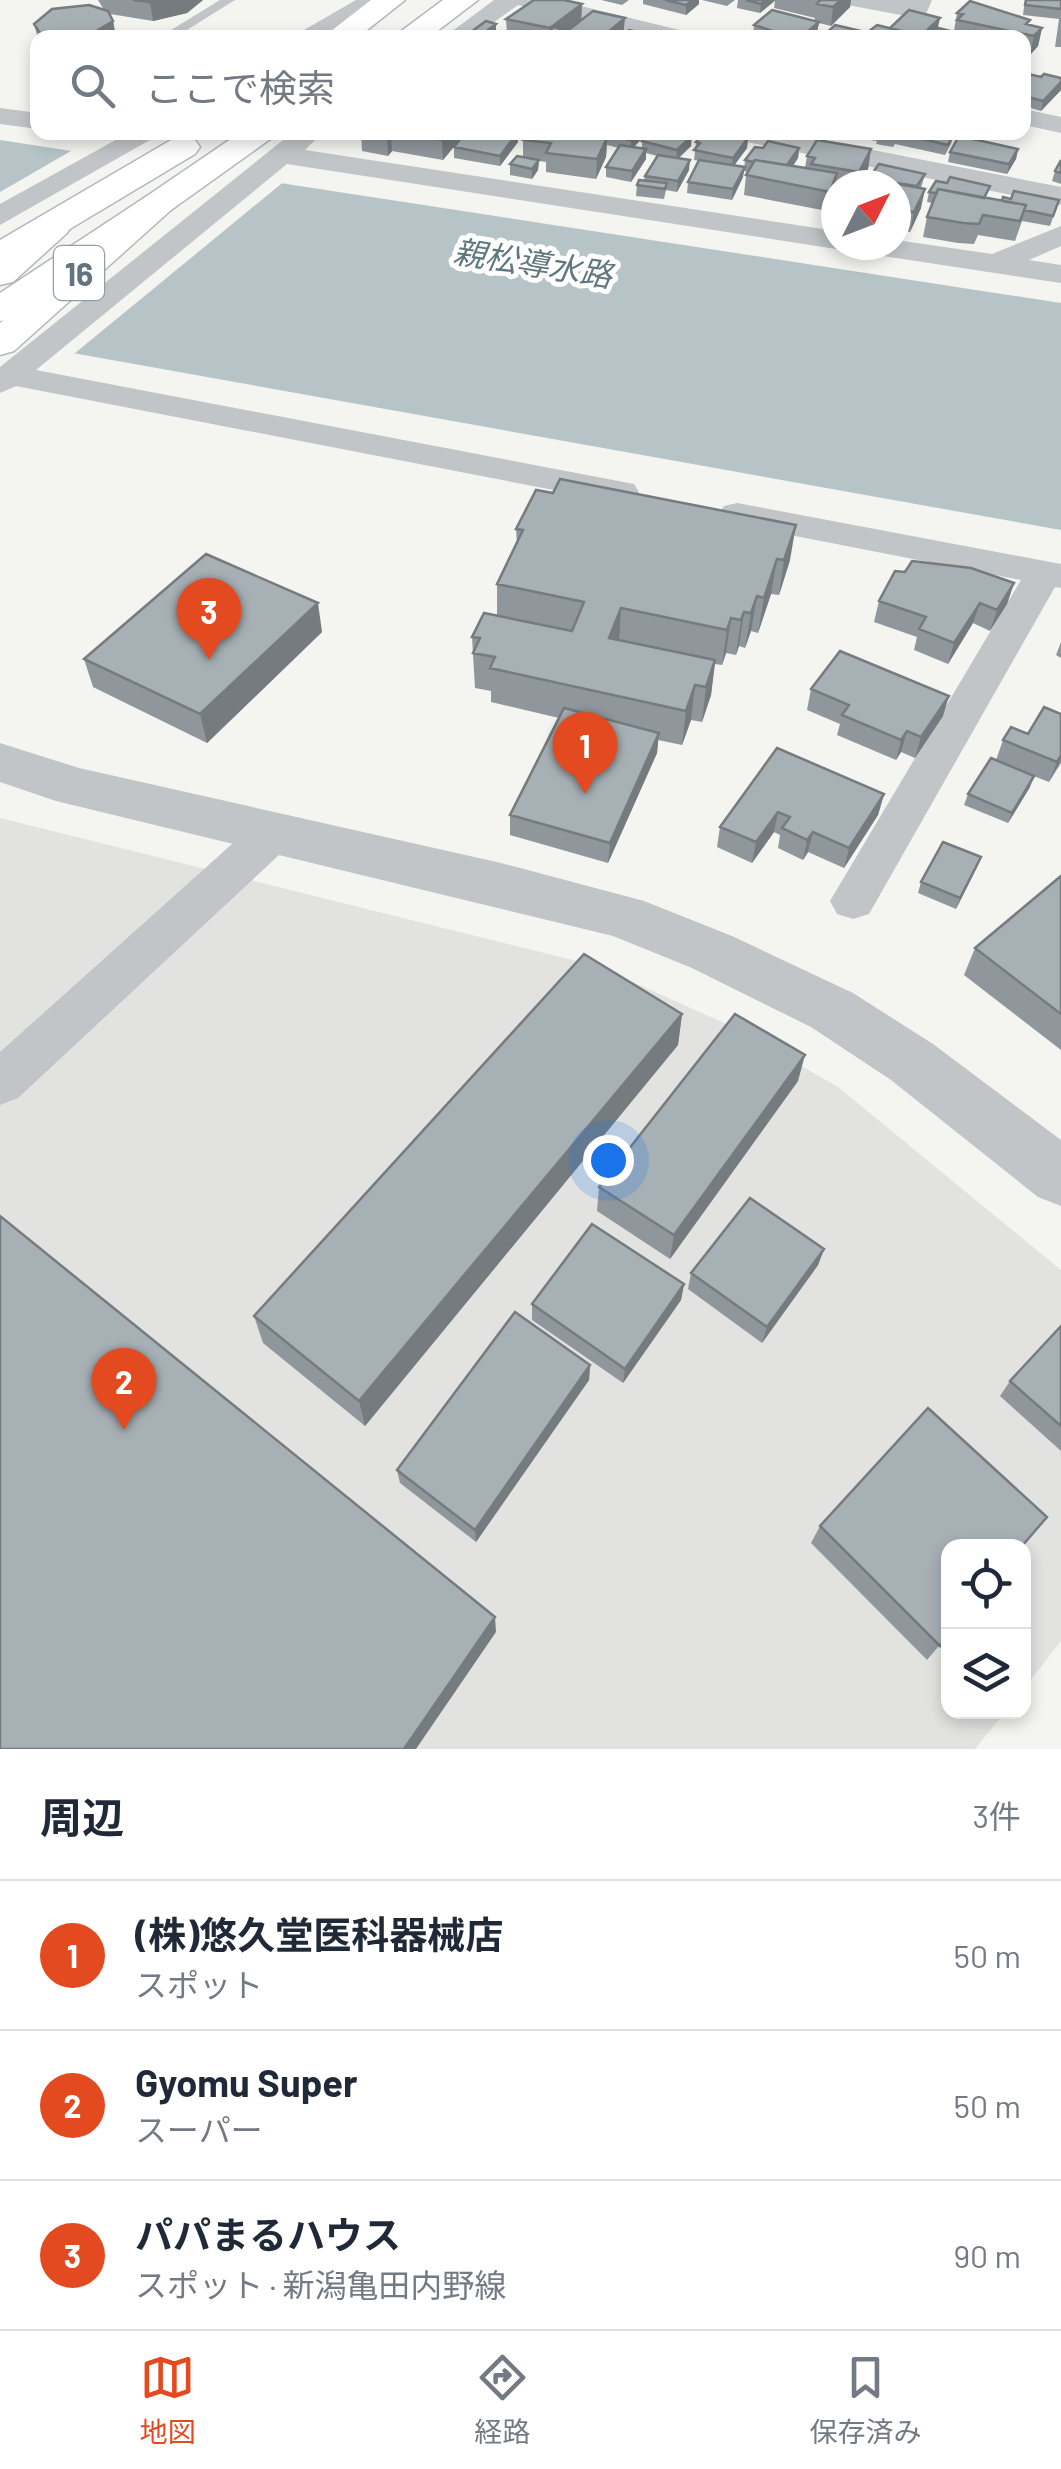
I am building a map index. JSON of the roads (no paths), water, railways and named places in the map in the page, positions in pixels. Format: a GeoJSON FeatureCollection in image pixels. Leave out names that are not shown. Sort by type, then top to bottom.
{"type":"FeatureCollection","features":[{"type":"Feature","properties":{"kind":"main road"},"geometry":{"type":"LineString","coordinates":[[349,30],[390,0]]}},
{"type":"Feature","properties":{"kind":"main road"},"geometry":{"type":"LineString","coordinates":[[419,30],[463,0]]}},
{"type":"Feature","properties":{"kind":"main road","name":"16"},"geometry":{"type":"LineString","coordinates":[[0,255],[54,225],[142,141],[270,153]]}},
{"type":"Feature","properties":{"kind":"main road","name":"16"},"geometry":{"type":"LineString","coordinates":[[9,365],[211,148]]}},
{"type":"Feature","properties":{"kind":"main road"},"geometry":{"type":"LineString","coordinates":[[0,310],[159,203]]}},
{"type":"Feature","properties":{"kind":"main road"},"geometry":{"type":"LineString","coordinates":[[0,274],[54,225]]}},
{"type":"Feature","properties":{"kind":"street"},"geometry":{"type":"LineString","coordinates":[[317,30],[374,0]]}},
{"type":"Feature","properties":{"kind":"street"},"geometry":{"type":"LineString","coordinates":[[467,30],[510,0]]}},
{"type":"Feature","properties":{"kind":"street"},"geometry":{"type":"LineString","coordinates":[[526,0],[650,30]]}},
{"type":"Feature","properties":{"kind":"street"},"geometry":{"type":"LineString","coordinates":[[856,0],[916,11],[920,0]]}},
{"type":"Feature","properties":{"kind":"street"},"geometry":{"type":"LineString","coordinates":[[0,116],[30,120]]}},
{"type":"Feature","properties":{"kind":"street"},"geometry":{"type":"LineString","coordinates":[[1031,119],[1061,125]]}},
{"type":"Feature","properties":{"kind":"street"},"geometry":{"type":"LineString","coordinates":[[9,365],[270,153],[295,140]]}},
{"type":"Feature","properties":{"kind":"street"},"geometry":{"type":"LineString","coordinates":[[777,140],[1061,196]]}},
{"type":"Feature","properties":{"kind":"street"},"geometry":{"type":"LineString","coordinates":[[0,216],[142,141]]}},
{"type":"Feature","properties":{"kind":"street"},"geometry":{"type":"LineString","coordinates":[[270,153],[821,238]]}},
{"type":"Feature","properties":{"kind":"street"},"geometry":{"type":"LineString","coordinates":[[998,263],[1061,235]]}},
{"type":"Feature","properties":{"kind":"street"},"geometry":{"type":"LineString","coordinates":[[911,251],[1061,274]]}},
{"type":"Feature","properties":{"kind":"street"},"geometry":{"type":"LineString","coordinates":[[9,365],[654,498]]}},
{"type":"Feature","properties":{"kind":"street"},"geometry":{"type":"LineString","coordinates":[[712,510],[1053,575],[853,901]]}},
{"type":"Feature","properties":{"kind":"street"},"geometry":{"type":"LineString","coordinates":[[0,762],[75,787],[624,917],[712,952],[832,1010],[912,1062],[1061,1177]]}},
{"type":"Feature","properties":{"kind":"street"},"geometry":{"type":"LineString","coordinates":[[0,1083],[276,832]]}},
{"type":"Feature","properties":{"kind":"lane"},"geometry":{"type":"LineString","coordinates":[[177,30],[228,0]]}},
{"type":"Feature","properties":{"kind":"water","name":"親松導水路"},"geometry":{"type":"Polygon","coordinates":[[[0,140],[1061,303],[1061,530],[0,340],[0,140]]]}},
{"type":"Feature","properties":{"kind":"place","name":"パパまるハウス"},"geometry":{"type":"Point","coordinates":[209,660]}},
{"type":"Feature","properties":{"kind":"place","name":"(株)悠久堂医科器械店"},"geometry":{"type":"Point","coordinates":[585,794]}},
{"type":"Feature","properties":{"kind":"place","name":"Gyomu Super"},"geometry":{"type":"Point","coordinates":[124,1430]}}]}
